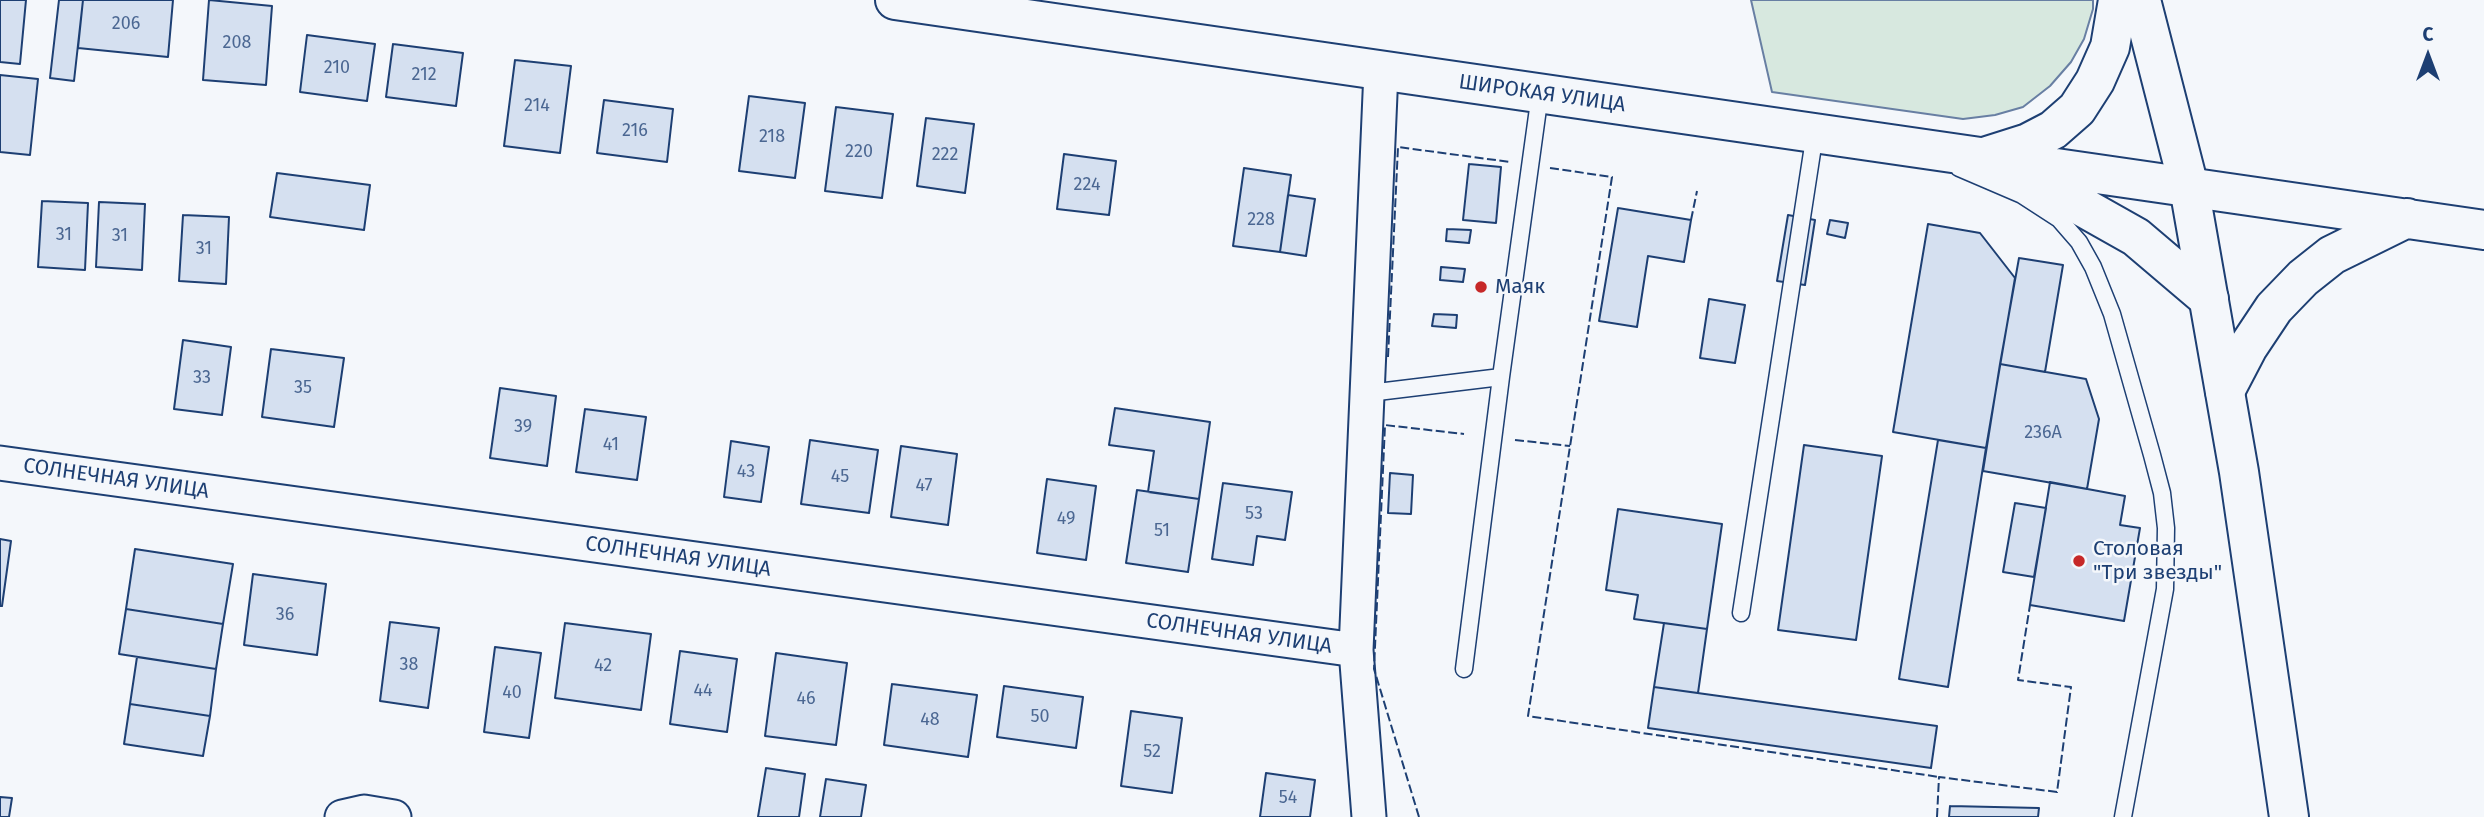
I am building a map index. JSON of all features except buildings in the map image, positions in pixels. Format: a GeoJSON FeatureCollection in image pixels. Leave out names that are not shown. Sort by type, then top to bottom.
{"type":"FeatureCollection","features":[{"type":"Feature","properties":{"kind":"street","name":"ШИРОКАЯ УЛИЦА"},"geometry":{"type":"LineString","coordinates":[[895,0],[997,7],[1381,71],[2484,230]]}},
{"type":"Feature","properties":{"kind":"street"},"geometry":{"type":"LineString","coordinates":[[1982,158],[2028,143],[2053,130],[2077,109],[2095,81],[2110,47],[2118,0]]}},
{"type":"Feature","properties":{"kind":"street"},"geometry":{"type":"LineString","coordinates":[[2140,0],[2189,187],[2239,472],[2289,817]]}},
{"type":"Feature","properties":{"kind":"street"},"geometry":{"type":"LineString","coordinates":[[1368,817],[1356,650],[1381,71]]}},
{"type":"Feature","properties":{"kind":"street"},"geometry":{"type":"LineString","coordinates":[[1982,158],[2065,197],[2136,236],[2208,299]]}},
{"type":"Feature","properties":{"kind":"street"},"geometry":{"type":"LineString","coordinates":[[2225,391],[2248,347],[2274,308],[2303,278],[2332,255],[2407,218]]}},
{"type":"Feature","properties":{"kind":"street","name":"СОЛНЕЧНАЯ УЛИЦА"},"geometry":{"type":"LineString","coordinates":[[0,463],[1356,650]]}},
{"type":"Feature","properties":{"kind":"street"},"geometry":{"type":"LineString","coordinates":[[341,817],[365,812],[394,817]]}},
{"type":"Feature","properties":{"kind":"lane"},"geometry":{"type":"LineString","coordinates":[[1464,669],[1540,94]]}},
{"type":"Feature","properties":{"kind":"lane"},"geometry":{"type":"LineString","coordinates":[[1741,613],[1815,133]]}},
{"type":"Feature","properties":{"kind":"lane"},"geometry":{"type":"LineString","coordinates":[[1912,147],[2022,195],[2059,219],[2078,242],[2093,267],[2112,314],[2162,493],[2167,560],[2165,589],[2123,817]]}},
{"type":"Feature","properties":{"kind":"lane"},"geometry":{"type":"LineString","coordinates":[[1368,393],[1501,377]]}},
{"type":"Feature","properties":{"kind":"shaded area"},"geometry":{"type":"Polygon","coordinates":[[[1751,0],[2093,0],[2093,9],[2084,39],[2071,62],[2050,86],[2023,107],[1995,115],[1963,119],[1772,92],[1751,0]]]}},
{"type":"Feature","properties":{"kind":"fence"},"geometry":{"type":"LineString","coordinates":[[1388,357],[1398,147],[1510,162]]}},
{"type":"Feature","properties":{"kind":"fence"},"geometry":{"type":"LineString","coordinates":[[1550,168],[1612,177],[1528,716],[1939,777]]}},
{"type":"Feature","properties":{"kind":"fence"},"geometry":{"type":"LineString","coordinates":[[1691,220],[1697,191]]}},
{"type":"Feature","properties":{"kind":"fence"},"geometry":{"type":"LineString","coordinates":[[1419,817],[1374,669],[1385,425],[1464,434]]}},
{"type":"Feature","properties":{"kind":"fence"},"geometry":{"type":"LineString","coordinates":[[1515,440],[1570,446]]}},
{"type":"Feature","properties":{"kind":"fence"},"geometry":{"type":"LineString","coordinates":[[1937,817],[1939,777],[2057,792],[2071,687],[2018,680],[2030,605]]}},
{"type":"Feature","properties":{"kind":"place","name":"Маяк"},"geometry":{"type":"Point","coordinates":[1481,287]}},
{"type":"Feature","properties":{"kind":"place","name":"Столовая \"Три звезды\""},"geometry":{"type":"Point","coordinates":[2079,561]}}]}
